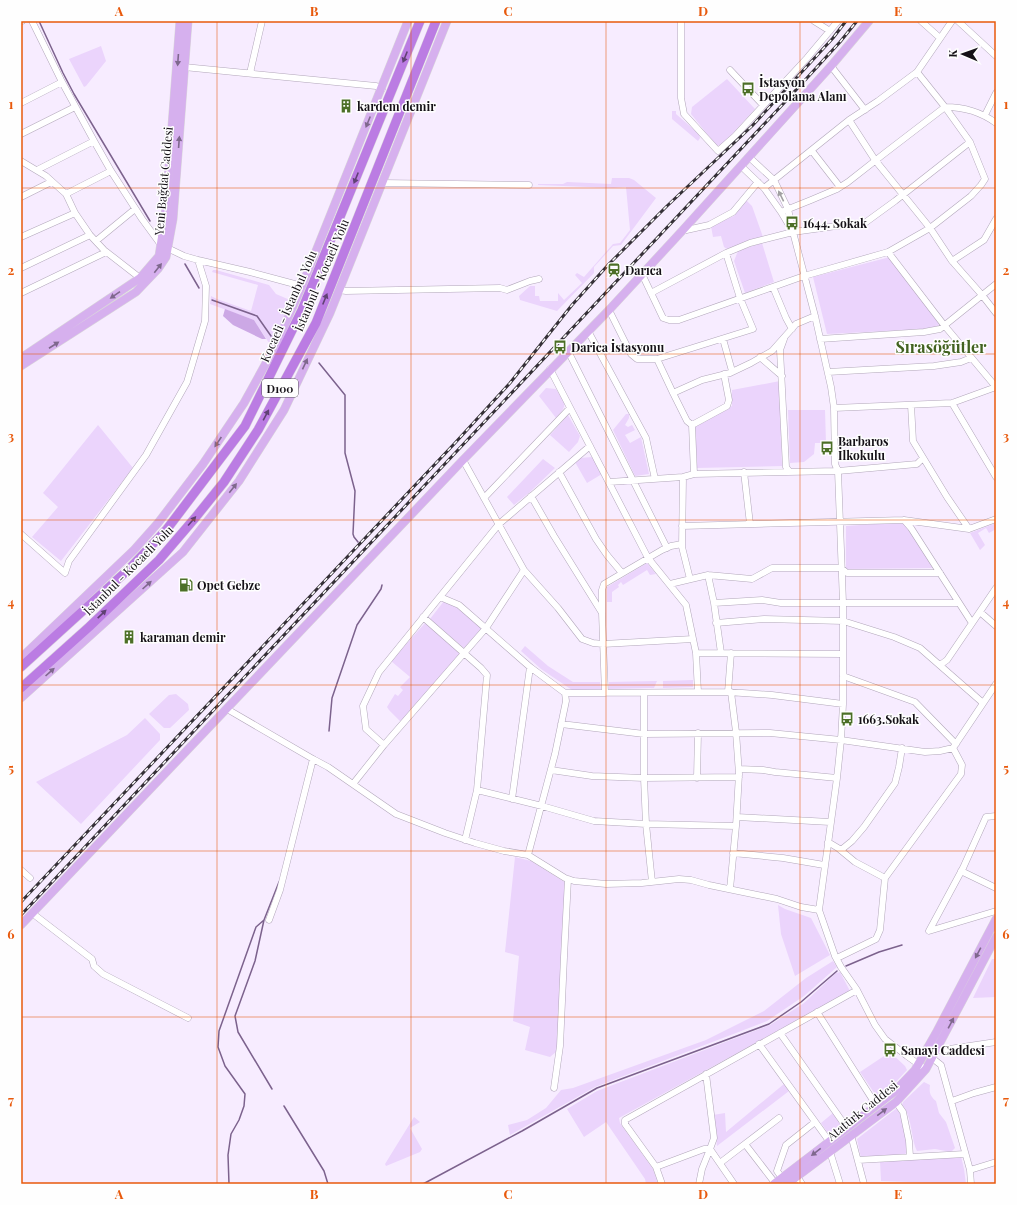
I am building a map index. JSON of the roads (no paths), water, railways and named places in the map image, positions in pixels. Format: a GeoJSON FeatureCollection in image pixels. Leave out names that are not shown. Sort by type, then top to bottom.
{"type":"FeatureCollection","features":[{"type":"Feature","properties":{"kind":"highway","name":"Kocaeli - İstanbul Yolu"},"geometry":{"type":"LineString","coordinates":[[21,667],[130,568],[167,529],[246,426],[302,310],[420,21]]}},
{"type":"Feature","properties":{"kind":"highway","name":"İstanbul - Kocaeli Yolu"},"geometry":{"type":"LineString","coordinates":[[21,688],[89,627],[159,560],[224,482],[258,430],[316,323],[436,21]]}},
{"type":"Feature","properties":{"kind":"main road","name":"Yeni Bağdat Caddesi"},"geometry":{"type":"LineString","coordinates":[[21,366],[136,292],[158,269],[166,257],[164,247],[166,210],[180,21]]}},
{"type":"Feature","properties":{"kind":"main road","name":"Yeni Bağdat Caddesi"},"geometry":{"type":"LineString","coordinates":[[21,358],[140,278],[159,256],[164,247],[173,219],[188,21]]}},
{"type":"Feature","properties":{"kind":"main road"},"geometry":{"type":"LineString","coordinates":[[21,658],[134,550],[158,523],[203,464],[244,403],[276,345],[302,286],[408,21]]}},
{"type":"Feature","properties":{"kind":"main road"},"geometry":{"type":"LineString","coordinates":[[21,698],[183,552],[239,481],[284,410],[330,313],[447,21]]}},
{"type":"Feature","properties":{"kind":"main road"},"geometry":{"type":"LineString","coordinates":[[21,925],[642,274],[831,66],[869,21]]}},
{"type":"Feature","properties":{"kind":"main road"},"geometry":{"type":"LineString","coordinates":[[774,1184],[784,1181],[829,1141],[849,1132],[876,1105],[894,1092],[922,1067],[996,919]]}},
{"type":"Feature","properties":{"kind":"main road","name":"Atatürk Caddesi"},"geometry":{"type":"LineString","coordinates":[[784,1181],[797,1176],[829,1152],[849,1132],[896,1102],[922,1067],[934,1054],[996,937]]}},
{"type":"Feature","properties":{"kind":"street"},"geometry":{"type":"LineString","coordinates":[[32,21],[75,107],[111,171],[135,209],[164,247],[184,256],[198,260],[302,286]]}},
{"type":"Feature","properties":{"kind":"street"},"geometry":{"type":"LineString","coordinates":[[250,73],[262,21]]}},
{"type":"Feature","properties":{"kind":"street"},"geometry":{"type":"LineString","coordinates":[[681,21],[682,98],[684,114],[718,150],[735,136],[807,58],[838,21]]}},
{"type":"Feature","properties":{"kind":"street"},"geometry":{"type":"LineString","coordinates":[[814,21],[830,31]]}},
{"type":"Feature","properties":{"kind":"street"},"geometry":{"type":"LineString","coordinates":[[921,21],[940,38]]}},
{"type":"Feature","properties":{"kind":"street"},"geometry":{"type":"LineString","coordinates":[[764,188],[849,120],[917,72],[952,21]]}},
{"type":"Feature","properties":{"kind":"street"},"geometry":{"type":"LineString","coordinates":[[958,21],[996,56]]}},
{"type":"Feature","properties":{"kind":"street"},"geometry":{"type":"LineString","coordinates":[[831,66],[865,110]]}},
{"type":"Feature","properties":{"kind":"street"},"geometry":{"type":"LineString","coordinates":[[184,67],[376,86],[382,88]]}},
{"type":"Feature","properties":{"kind":"street"},"geometry":{"type":"LineString","coordinates":[[730,70],[763,105]]}},
{"type":"Feature","properties":{"kind":"street"},"geometry":{"type":"LineString","coordinates":[[642,274],[663,318],[669,320],[679,320],[804,276],[888,252],[930,228],[971,196],[985,179],[970,142],[917,72]]}},
{"type":"Feature","properties":{"kind":"street"},"geometry":{"type":"LineString","coordinates":[[21,103],[62,82]]}},
{"type":"Feature","properties":{"kind":"street"},"geometry":{"type":"LineString","coordinates":[[985,115],[996,93]]}},
{"type":"Feature","properties":{"kind":"street"},"geometry":{"type":"LineString","coordinates":[[21,134],[75,107]]}},
{"type":"Feature","properties":{"kind":"street"},"geometry":{"type":"LineString","coordinates":[[784,210],[840,187],[848,182],[945,107],[959,107],[985,115],[996,123]]}},
{"type":"Feature","properties":{"kind":"street"},"geometry":{"type":"LineString","coordinates":[[849,120],[875,160],[930,228],[952,261],[996,313]]}},
{"type":"Feature","properties":{"kind":"street"},"geometry":{"type":"LineString","coordinates":[[37,170],[94,141]]}},
{"type":"Feature","properties":{"kind":"street"},"geometry":{"type":"LineString","coordinates":[[651,293],[726,253],[750,243],[793,232],[851,224],[862,225],[970,142]]}},
{"type":"Feature","properties":{"kind":"street"},"geometry":{"type":"LineString","coordinates":[[812,151],[840,187]]}},
{"type":"Feature","properties":{"kind":"street"},"geometry":{"type":"LineString","coordinates":[[749,157],[774,180],[793,232],[815,316],[828,372],[834,408],[835,464],[838,471],[842,568],[843,704],[837,778],[819,910],[835,956],[841,968],[857,990],[875,1025],[885,1039],[922,1067]]}},
{"type":"Feature","properties":{"kind":"street"},"geometry":{"type":"LineString","coordinates":[[21,161],[46,176],[66,194],[75,213],[90,235],[106,252],[140,278]]}},
{"type":"Feature","properties":{"kind":"street"},"geometry":{"type":"LineString","coordinates":[[741,166],[784,210]]}},
{"type":"Feature","properties":{"kind":"street"},"geometry":{"type":"LineString","coordinates":[[66,194],[111,171]]}},
{"type":"Feature","properties":{"kind":"street"},"geometry":{"type":"LineString","coordinates":[[21,197],[51,182]]}},
{"type":"Feature","properties":{"kind":"street"},"geometry":{"type":"LineString","coordinates":[[682,231],[709,225],[733,212],[758,182]]}},
{"type":"Feature","properties":{"kind":"street"},"geometry":{"type":"LineString","coordinates":[[382,183],[529,185]]}},
{"type":"Feature","properties":{"kind":"street"},"geometry":{"type":"LineString","coordinates":[[96,241],[135,209]]}},
{"type":"Feature","properties":{"kind":"street"},"geometry":{"type":"LineString","coordinates":[[21,237],[75,213]]}},
{"type":"Feature","properties":{"kind":"street"},"geometry":{"type":"LineString","coordinates":[[952,261],[984,240],[996,219]]}},
{"type":"Feature","properties":{"kind":"street"},"geometry":{"type":"LineString","coordinates":[[21,268],[90,235]]}},
{"type":"Feature","properties":{"kind":"street"},"geometry":{"type":"LineString","coordinates":[[21,292],[106,252]]}},
{"type":"Feature","properties":{"kind":"street"},"geometry":{"type":"LineString","coordinates":[[834,408],[952,403],[996,387],[944,325],[888,252]]}},
{"type":"Feature","properties":{"kind":"street"},"geometry":{"type":"LineString","coordinates":[[608,310],[631,354],[637,359],[657,359],[753,329],[740,298],[726,253]]}},
{"type":"Feature","properties":{"kind":"street"},"geometry":{"type":"LineString","coordinates":[[21,534],[65,572],[69,561],[146,455],[187,382],[205,320],[206,286],[198,260]]}},
{"type":"Feature","properties":{"kind":"street"},"geometry":{"type":"LineString","coordinates":[[339,290],[346,292],[500,288],[507,290],[539,279]]}},
{"type":"Feature","properties":{"kind":"street"},"geometry":{"type":"LineString","coordinates":[[820,339],[924,332],[940,329],[996,284]]}},
{"type":"Feature","properties":{"kind":"street"},"geometry":{"type":"LineString","coordinates":[[774,286],[792,330]]}},
{"type":"Feature","properties":{"kind":"street"},"geometry":{"type":"LineString","coordinates":[[672,393],[702,380],[732,372],[760,358],[772,351],[796,324],[815,316]]}},
{"type":"Feature","properties":{"kind":"street"},"geometry":{"type":"LineString","coordinates":[[588,331],[646,438],[655,479]]}},
{"type":"Feature","properties":{"kind":"street"},"geometry":{"type":"LineString","coordinates":[[785,336],[780,350],[786,467],[789,471]]}},
{"type":"Feature","properties":{"kind":"street"},"geometry":{"type":"LineString","coordinates":[[723,339],[732,372]]}},
{"type":"Feature","properties":{"kind":"street"},"geometry":{"type":"LineString","coordinates":[[568,352],[667,548]]}},
{"type":"Feature","properties":{"kind":"street"},"geometry":{"type":"LineString","coordinates":[[760,358],[782,376]]}},
{"type":"Feature","properties":{"kind":"street"},"geometry":{"type":"LineString","coordinates":[[828,372],[934,366],[961,362],[971,358]]}},
{"type":"Feature","properties":{"kind":"street"},"geometry":{"type":"LineString","coordinates":[[657,359],[672,393],[687,421],[692,425],[694,474]]}},
{"type":"Feature","properties":{"kind":"street"},"geometry":{"type":"LineString","coordinates":[[550,369],[648,558],[686,605],[696,653],[698,692]]}},
{"type":"Feature","properties":{"kind":"street"},"geometry":{"type":"LineString","coordinates":[[692,425],[727,406],[730,400],[724,374]]}},
{"type":"Feature","properties":{"kind":"street"},"geometry":{"type":"LineString","coordinates":[[952,403],[996,477]]}},
{"type":"Feature","properties":{"kind":"street"},"geometry":{"type":"LineString","coordinates":[[911,405],[913,441],[947,497],[969,529]]}},
{"type":"Feature","properties":{"kind":"street"},"geometry":{"type":"LineString","coordinates":[[484,498],[570,408]]}},
{"type":"Feature","properties":{"kind":"street"},"geometry":{"type":"LineString","coordinates":[[384,745],[366,730],[363,706],[379,672],[499,524],[590,446]]}},
{"type":"Feature","properties":{"kind":"street"},"geometry":{"type":"LineString","coordinates":[[609,482],[683,477],[694,474],[838,471],[917,464],[923,458]]}},
{"type":"Feature","properties":{"kind":"street"},"geometry":{"type":"LineString","coordinates":[[463,460],[524,570],[558,608],[582,638],[593,643],[603,644],[693,639]]}},
{"type":"Feature","properties":{"kind":"street"},"geometry":{"type":"LineString","coordinates":[[559,472],[596,539],[622,573]]}},
{"type":"Feature","properties":{"kind":"street"},"geometry":{"type":"LineString","coordinates":[[744,472],[750,524]]}},
{"type":"Feature","properties":{"kind":"street"},"geometry":{"type":"LineString","coordinates":[[683,477],[682,544],[690,579]]}},
{"type":"Feature","properties":{"kind":"street"},"geometry":{"type":"LineString","coordinates":[[531,496],[602,613]]}},
{"type":"Feature","properties":{"kind":"street"},"geometry":{"type":"LineString","coordinates":[[682,526],[904,520],[969,529],[996,519]]}},
{"type":"Feature","properties":{"kind":"street"},"geometry":{"type":"LineString","coordinates":[[904,520],[911,528],[972,623]]}},
{"type":"Feature","properties":{"kind":"street"},"geometry":{"type":"LineString","coordinates":[[605,693],[602,613],[602,590],[604,584],[667,548],[682,544]]}},
{"type":"Feature","properties":{"kind":"street"},"geometry":{"type":"LineString","coordinates":[[670,584],[708,575],[752,579],[772,568],[842,568],[847,573],[940,573]]}},
{"type":"Feature","properties":{"kind":"street"},"geometry":{"type":"LineString","coordinates":[[353,784],[384,745],[486,628],[524,570]]}},
{"type":"Feature","properties":{"kind":"street"},"geometry":{"type":"LineString","coordinates":[[708,575],[714,603],[721,653]]}},
{"type":"Feature","properties":{"kind":"street"},"geometry":{"type":"LineString","coordinates":[[940,665],[947,660],[996,588]]}},
{"type":"Feature","properties":{"kind":"street"},"geometry":{"type":"LineString","coordinates":[[440,597],[459,605],[530,667],[565,693],[729,692],[772,695],[843,704]]}},
{"type":"Feature","properties":{"kind":"street"},"geometry":{"type":"LineString","coordinates":[[714,603],[762,600],[781,603],[959,603]]}},
{"type":"Feature","properties":{"kind":"street"},"geometry":{"type":"LineString","coordinates":[[980,612],[996,626]]}},
{"type":"Feature","properties":{"kind":"street"},"geometry":{"type":"LineString","coordinates":[[423,617],[487,675],[477,790],[465,840]]}},
{"type":"Feature","properties":{"kind":"street"},"geometry":{"type":"LineString","coordinates":[[716,622],[764,619],[843,621],[894,637],[920,648],[983,704]]}},
{"type":"Feature","properties":{"kind":"street"},"geometry":{"type":"LineString","coordinates":[[696,653],[843,654]]}},
{"type":"Feature","properties":{"kind":"street"},"geometry":{"type":"LineString","coordinates":[[730,890],[739,777],[736,733],[729,692],[731,653]]}},
{"type":"Feature","properties":{"kind":"street"},"geometry":{"type":"LineString","coordinates":[[512,799],[530,667]]}},
{"type":"Feature","properties":{"kind":"street"},"geometry":{"type":"LineString","coordinates":[[835,956],[837,958],[876,939],[880,930],[885,878],[962,774],[962,765],[954,746],[914,702],[843,676]]}},
{"type":"Feature","properties":{"kind":"street"},"geometry":{"type":"LineString","coordinates":[[561,724],[644,734],[770,733],[841,740],[925,752],[940,751],[954,746],[996,684]]}},
{"type":"Feature","properties":{"kind":"street"},"geometry":{"type":"LineString","coordinates":[[528,855],[551,770],[566,702],[565,693]]}},
{"type":"Feature","properties":{"kind":"street"},"geometry":{"type":"LineString","coordinates":[[644,693],[644,778],[646,824],[652,882]]}},
{"type":"Feature","properties":{"kind":"street"},"geometry":{"type":"LineString","coordinates":[[227,708],[328,767],[396,814],[465,840],[504,851],[528,855],[568,879],[574,881],[606,884],[679,879],[691,880],[730,890],[777,899],[801,908],[819,910]]}},
{"type":"Feature","properties":{"kind":"street"},"geometry":{"type":"LineString","coordinates":[[697,778],[698,733]]}},
{"type":"Feature","properties":{"kind":"street"},"geometry":{"type":"LineString","coordinates":[[841,850],[852,841],[864,827],[895,783],[902,748]]}},
{"type":"Feature","properties":{"kind":"street"},"geometry":{"type":"LineString","coordinates":[[269,920],[280,890],[313,759]]}},
{"type":"Feature","properties":{"kind":"street"},"geometry":{"type":"LineString","coordinates":[[739,768],[837,778]]}},
{"type":"Feature","properties":{"kind":"street"},"geometry":{"type":"LineString","coordinates":[[551,770],[592,776],[644,778],[739,777]]}},
{"type":"Feature","properties":{"kind":"street"},"geometry":{"type":"LineString","coordinates":[[477,790],[594,821],[736,826]]}},
{"type":"Feature","properties":{"kind":"street"},"geometry":{"type":"LineString","coordinates":[[996,816],[986,817],[961,871],[930,931],[996,911]]}},
{"type":"Feature","properties":{"kind":"street"},"geometry":{"type":"LineString","coordinates":[[737,817],[767,820],[830,822]]}},
{"type":"Feature","properties":{"kind":"street"},"geometry":{"type":"LineString","coordinates":[[828,842],[841,850],[855,862],[885,878]]}},
{"type":"Feature","properties":{"kind":"street"},"geometry":{"type":"LineString","coordinates":[[733,854],[783,858],[824,865]]}},
{"type":"Feature","properties":{"kind":"street"},"geometry":{"type":"LineString","coordinates":[[21,870],[30,878]]}},
{"type":"Feature","properties":{"kind":"street"},"geometry":{"type":"LineString","coordinates":[[961,871],[996,888]]}},
{"type":"Feature","properties":{"kind":"street"},"geometry":{"type":"LineString","coordinates":[[554,1088],[560,1046],[568,879]]}},
{"type":"Feature","properties":{"kind":"street"},"geometry":{"type":"LineString","coordinates":[[32,913],[92,958],[94,966],[103,974],[188,1018]]}},
{"type":"Feature","properties":{"kind":"street"},"geometry":{"type":"LineString","coordinates":[[662,1184],[656,1167],[625,1124],[625,1120],[857,990]]}},
{"type":"Feature","properties":{"kind":"street"},"geometry":{"type":"LineString","coordinates":[[817,1012],[876,1105]]}},
{"type":"Feature","properties":{"kind":"street"},"geometry":{"type":"LineString","coordinates":[[780,1033],[849,1132],[864,1184]]}},
{"type":"Feature","properties":{"kind":"street"},"geometry":{"type":"LineString","coordinates":[[971,1184],[970,1170],[952,1101],[941,1065],[934,1054],[996,1042]]}},
{"type":"Feature","properties":{"kind":"street"},"geometry":{"type":"LineString","coordinates":[[759,1044],[829,1141]]}},
{"type":"Feature","properties":{"kind":"street"},"geometry":{"type":"LineString","coordinates":[[699,1184],[702,1169],[714,1138],[706,1074]]}},
{"type":"Feature","properties":{"kind":"street"},"geometry":{"type":"LineString","coordinates":[[952,1101],[996,1087]]}},
{"type":"Feature","properties":{"kind":"street"},"geometry":{"type":"LineString","coordinates":[[896,1102],[903,1112],[909,1141],[910,1157]]}},
{"type":"Feature","properties":{"kind":"street"},"geometry":{"type":"LineString","coordinates":[[720,1163],[779,1118]]}},
{"type":"Feature","properties":{"kind":"street"},"geometry":{"type":"LineString","coordinates":[[784,1181],[777,1171],[786,1145],[815,1122]]}},
{"type":"Feature","properties":{"kind":"street"},"geometry":{"type":"LineString","coordinates":[[745,1144],[774,1184]]}},
{"type":"Feature","properties":{"kind":"street"},"geometry":{"type":"LineString","coordinates":[[656,1167],[704,1149],[710,1149]]}},
{"type":"Feature","properties":{"kind":"street"},"geometry":{"type":"LineString","coordinates":[[710,1149],[734,1184]]}},
{"type":"Feature","properties":{"kind":"street"},"geometry":{"type":"LineString","coordinates":[[829,1152],[840,1184]]}},
{"type":"Feature","properties":{"kind":"street"},"geometry":{"type":"LineString","coordinates":[[858,1160],[965,1154]]}},
{"type":"Feature","properties":{"kind":"street"},"geometry":{"type":"LineString","coordinates":[[970,1170],[996,1162]]}},
{"type":"Feature","properties":{"kind":"street"},"geometry":{"type":"LineString","coordinates":[[797,1176],[802,1184]]}},
{"type":"Feature","properties":{"kind":"waterway"},"geometry":{"type":"LineString","coordinates":[[39,21],[74,94],[150,221]]}},
{"type":"Feature","properties":{"kind":"waterway"},"geometry":{"type":"LineString","coordinates":[[185,264],[199,288]]}},
{"type":"Feature","properties":{"kind":"waterway"},"geometry":{"type":"LineString","coordinates":[[212,300],[257,316],[271,336]]}},
{"type":"Feature","properties":{"kind":"waterway"},"geometry":{"type":"LineString","coordinates":[[319,363],[345,395],[345,453],[355,491],[353,534],[358,542]]}},
{"type":"Feature","properties":{"kind":"waterway"},"geometry":{"type":"LineString","coordinates":[[329,731],[332,698],[357,625],[381,589],[382,585]]}},
{"type":"Feature","properties":{"kind":"waterway"},"geometry":{"type":"LineString","coordinates":[[272,1089],[238,1032],[235,1016],[255,961],[264,920],[279,882]]}},
{"type":"Feature","properties":{"kind":"waterway"},"geometry":{"type":"LineString","coordinates":[[229,1184],[228,1155],[231,1134],[239,1120],[244,1106],[245,1094],[225,1066],[218,1047],[219,1031],[256,927],[264,920]]}},
{"type":"Feature","properties":{"kind":"waterway"},"geometry":{"type":"LineString","coordinates":[[846,966],[879,952],[902,945]]}},
{"type":"Feature","properties":{"kind":"waterway"},"geometry":{"type":"LineString","coordinates":[[423,1184],[522,1131],[597,1088],[769,1024],[801,1002],[837,971]]}},
{"type":"Feature","properties":{"kind":"waterway"},"geometry":{"type":"LineString","coordinates":[[284,1106],[324,1171],[328,1184]]}},
{"type":"Feature","properties":{"kind":"railway"},"geometry":{"type":"LineString","coordinates":[[21,902],[455,443],[510,383],[572,305],[608,265],[667,206],[752,126],[833,38],[846,21]]}},
{"type":"Feature","properties":{"kind":"railway"},"geometry":{"type":"LineString","coordinates":[[21,915],[784,103],[840,42],[857,21]]}},
{"type":"Feature","properties":{"kind":"place","name":"İstasyon Depolama Alanı"},"geometry":{"type":"Point","coordinates":[748,89]}},
{"type":"Feature","properties":{"kind":"place","name":"kardem demir"},"geometry":{"type":"Point","coordinates":[346,106]}},
{"type":"Feature","properties":{"kind":"place","name":"1644. Sokak"},"geometry":{"type":"Point","coordinates":[792,223]}},
{"type":"Feature","properties":{"kind":"place","name":"Darıca"},"geometry":{"type":"Point","coordinates":[614,270]}},
{"type":"Feature","properties":{"kind":"place","name":"Darica İstasyonu"},"geometry":{"type":"Point","coordinates":[560,347]}},
{"type":"Feature","properties":{"kind":"place","name":"Barbaros İlkokulu"},"geometry":{"type":"Point","coordinates":[827,448]}},
{"type":"Feature","properties":{"kind":"place","name":"Opet Gebze"},"geometry":{"type":"Point","coordinates":[186,585]}},
{"type":"Feature","properties":{"kind":"place","name":"karaman demir"},"geometry":{"type":"Point","coordinates":[129,637]}},
{"type":"Feature","properties":{"kind":"place","name":"1663.Sokak"},"geometry":{"type":"Point","coordinates":[847,719]}},
{"type":"Feature","properties":{"kind":"place","name":"Sanayi Caddesi"},"geometry":{"type":"Point","coordinates":[890,1050]}},
{"type":"Feature","properties":{"kind":"district","name":"Sırasöğütler"},"geometry":{"type":"Point","coordinates":[941,346]}}]}
